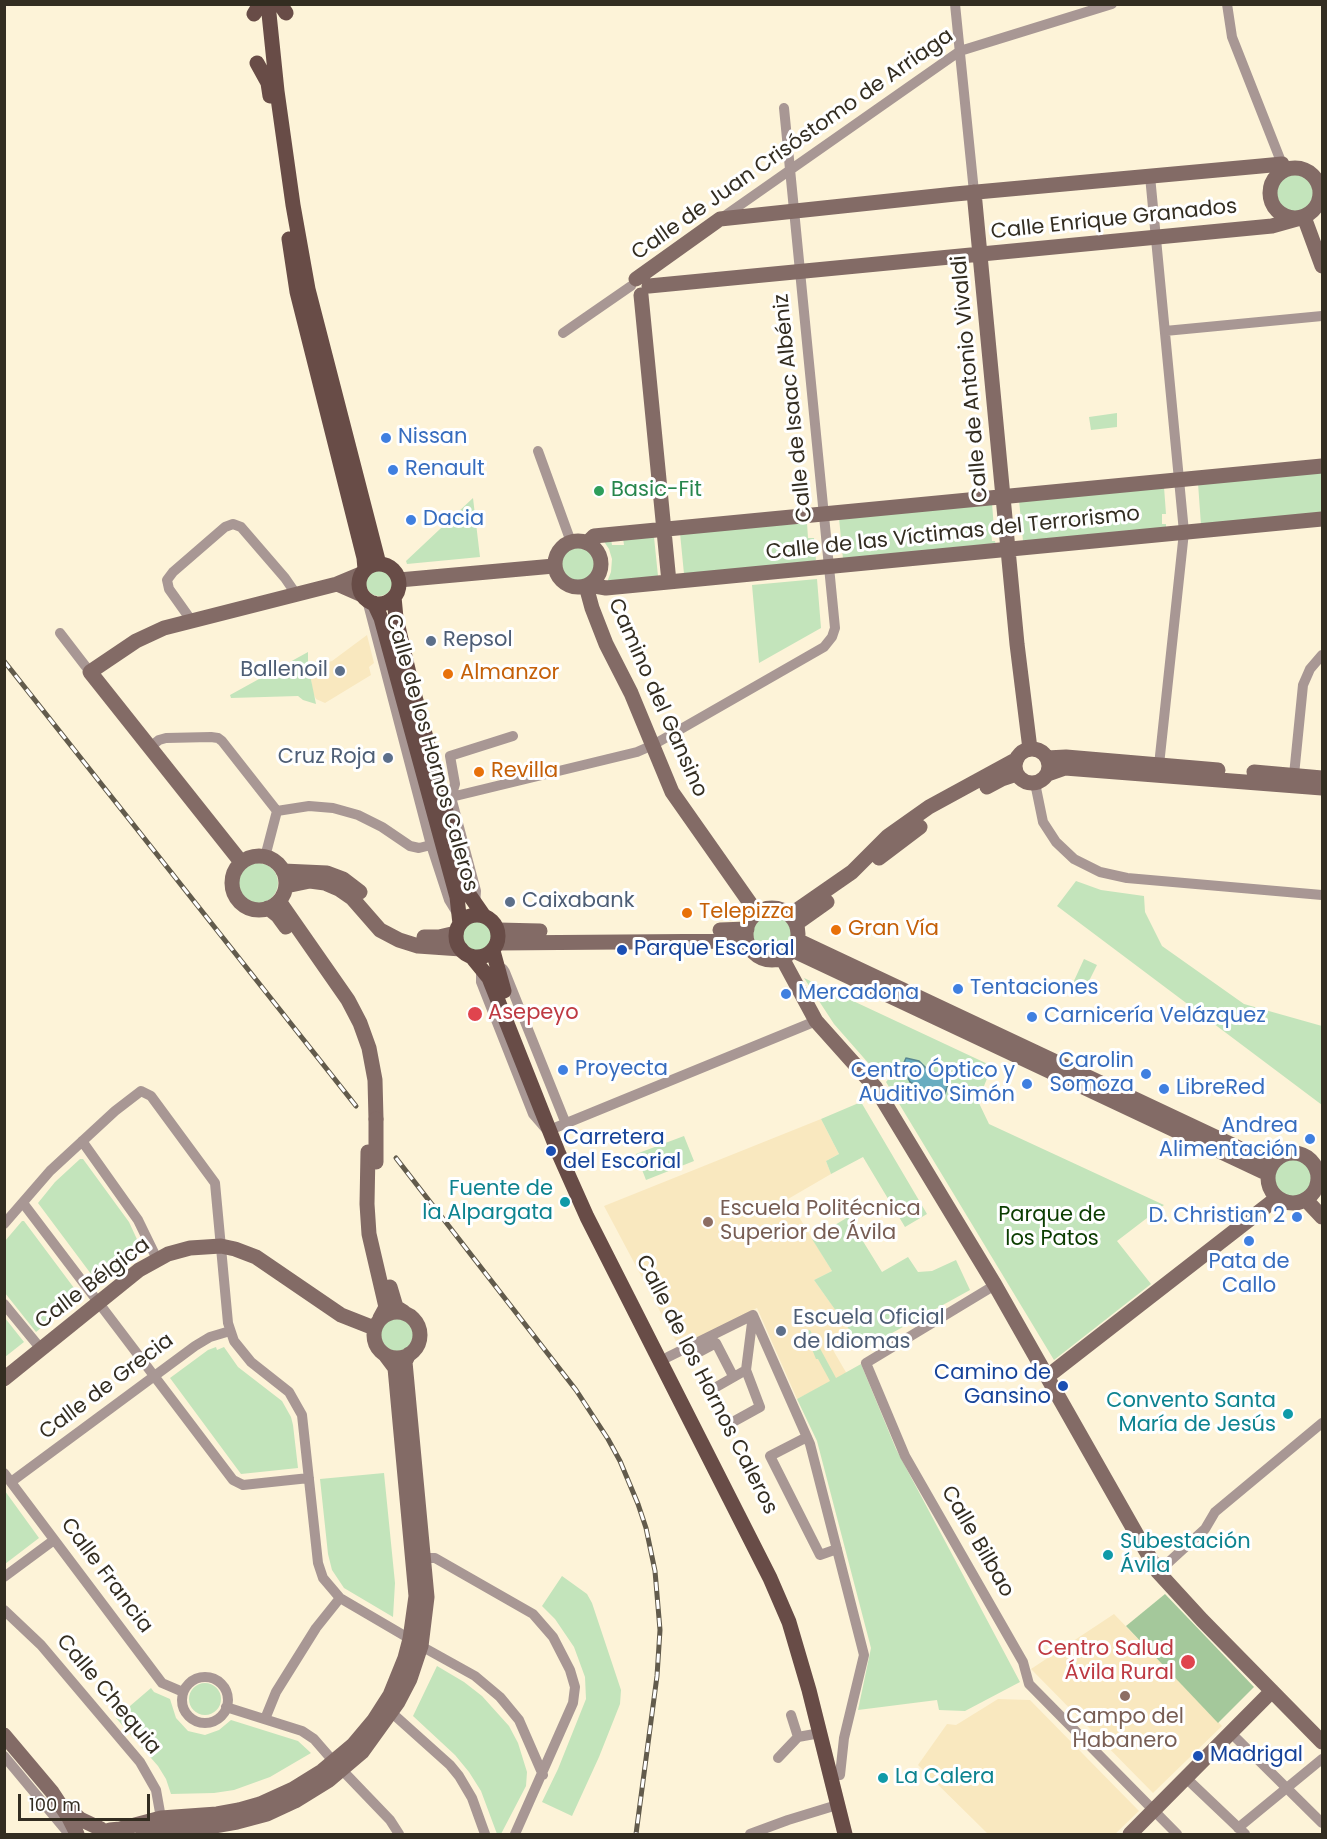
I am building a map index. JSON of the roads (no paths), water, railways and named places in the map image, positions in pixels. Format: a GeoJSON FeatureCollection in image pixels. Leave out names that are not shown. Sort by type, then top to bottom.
{"type":"FeatureCollection","features":[{"type":"Feature","properties":{"kind":"main road"},"geometry":{"type":"LineString","coordinates":[[268,4],[277,91],[293,205],[308,289],[368,569],[359,585],[368,599],[385,603],[394,597],[399,580],[390,567],[368,569]]}},
{"type":"Feature","properties":{"kind":"main road"},"geometry":{"type":"LineString","coordinates":[[257,63],[268,83],[277,133],[289,244],[297,292],[368,569]]}},
{"type":"Feature","properties":{"kind":"main road"},"geometry":{"type":"LineString","coordinates":[[277,91],[277,133]]}},
{"type":"Feature","properties":{"kind":"main road","name":"Calle de los Hornos Caleros"},"geometry":{"type":"LineString","coordinates":[[394,597],[396,618],[447,798],[468,893],[479,910]]}},
{"type":"Feature","properties":{"kind":"main road","name":"Calle de los Hornos Caleros"},"geometry":{"type":"LineString","coordinates":[[368,599],[381,618],[457,897],[458,924]]}},
{"type":"Feature","properties":{"kind":"main road"},"geometry":{"type":"LineString","coordinates":[[479,910],[493,921],[485,951],[457,942],[458,924],[479,910]]}},
{"type":"Feature","properties":{"kind":"main road","name":"Calle de los Hornos Caleros"},"geometry":{"type":"LineString","coordinates":[[485,951],[489,978],[595,1213],[778,1574],[798,1619],[809,1653],[829,1739],[837,1805],[844,1834]]}},
{"type":"Feature","properties":{"kind":"main road","name":"Calle de los Hornos Caleros"},"geometry":{"type":"LineString","coordinates":[[558,1129],[587,1217],[770,1578],[829,1739],[855,1834]]}},
{"type":"Feature","properties":{"kind":"street","name":"Calle de Antonio Vivaldi"},"geometry":{"type":"LineString","coordinates":[[955,4],[1017,644],[1030,749]]}},
{"type":"Feature","properties":{"kind":"street","name":"Calle de Juan Crisóstomo de Arriaga"},"geometry":{"type":"LineString","coordinates":[[563,333],[639,287],[658,263],[960,51],[1112,4]]}},
{"type":"Feature","properties":{"kind":"street"},"geometry":{"type":"LineString","coordinates":[[1227,4],[1232,37],[1283,167]]}},
{"type":"Feature","properties":{"kind":"street","name":"Calle de Isaac Albéniz"},"geometry":{"type":"LineString","coordinates":[[447,798],[637,752],[824,647],[832,637],[835,627],[784,108]]}},
{"type":"Feature","properties":{"kind":"street"},"geometry":{"type":"LineString","coordinates":[[1283,167],[1308,172],[1321,193],[1316,208],[1300,218],[1281,215],[1271,203],[1270,188],[1283,167]]}},
{"type":"Feature","properties":{"kind":"street","name":"Calle Enrique Granados"},"geometry":{"type":"LineString","coordinates":[[720,219],[974,192],[1283,167]]}},
{"type":"Feature","properties":{"kind":"street"},"geometry":{"type":"LineString","coordinates":[[1150,176],[1184,532],[1159,765]]}},
{"type":"Feature","properties":{"kind":"street"},"geometry":{"type":"LineString","coordinates":[[1300,218],[1323,266]]}},
{"type":"Feature","properties":{"kind":"street","name":"Calle Enrique Granados"},"geometry":{"type":"LineString","coordinates":[[639,287],[1272,226],[1300,218]]}},
{"type":"Feature","properties":{"kind":"street"},"geometry":{"type":"LineString","coordinates":[[658,263],[658,276],[667,284]]}},
{"type":"Feature","properties":{"kind":"street"},"geometry":{"type":"LineString","coordinates":[[639,287],[669,582]]}},
{"type":"Feature","properties":{"kind":"street"},"geometry":{"type":"LineString","coordinates":[[1166,331],[1323,316]]}},
{"type":"Feature","properties":{"kind":"street"},"geometry":{"type":"LineString","coordinates":[[538,451],[571,542]]}},
{"type":"Feature","properties":{"kind":"street","name":"Calle de las Víctimas del Terrorismo"},"geometry":{"type":"LineString","coordinates":[[587,543],[594,536],[1323,466]]}},
{"type":"Feature","properties":{"kind":"street","name":"Calle de las Víctimas del Terrorismo"},"geometry":{"type":"LineString","coordinates":[[587,585],[606,588],[1323,519]]}},
{"type":"Feature","properties":{"kind":"street"},"geometry":{"type":"LineString","coordinates":[[191,620],[169,589],[167,580],[173,572],[225,527],[234,524],[241,527],[296,594]]}},
{"type":"Feature","properties":{"kind":"street"},"geometry":{"type":"LineString","coordinates":[[571,542],[587,543],[597,551],[601,563],[598,576],[587,585],[574,587],[568,585],[559,578],[554,566],[558,551],[571,542]]}},
{"type":"Feature","properties":{"kind":"street"},"geometry":{"type":"LineString","coordinates":[[399,580],[554,566]]}},
{"type":"Feature","properties":{"kind":"street"},"geometry":{"type":"LineString","coordinates":[[90,672],[136,641],[164,628],[337,584],[368,569]]}},
{"type":"Feature","properties":{"kind":"street"},"geometry":{"type":"LineString","coordinates":[[337,584],[368,599]]}},
{"type":"Feature","properties":{"kind":"street","name":"Camino del Gansino"},"geometry":{"type":"LineString","coordinates":[[587,585],[606,644],[631,693],[672,792],[757,913]]}},
{"type":"Feature","properties":{"kind":"street","name":"Calle de los Hornos Caleros"},"geometry":{"type":"LineString","coordinates":[[368,599],[432,845],[458,924]]}},
{"type":"Feature","properties":{"kind":"street"},"geometry":{"type":"LineString","coordinates":[[60,633],[242,862]]}},
{"type":"Feature","properties":{"kind":"street"},"geometry":{"type":"LineString","coordinates":[[1294,775],[1303,685],[1310,669],[1323,655]]}},
{"type":"Feature","properties":{"kind":"street","name":"Calle de los Hornos Caleros"},"geometry":{"type":"LineString","coordinates":[[447,798],[455,784],[450,756],[513,736]]}},
{"type":"Feature","properties":{"kind":"street"},"geometry":{"type":"LineString","coordinates":[[150,747],[166,738],[218,738],[276,811]]}},
{"type":"Feature","properties":{"kind":"street"},"geometry":{"type":"LineString","coordinates":[[1048,774],[1047,758],[1040,751],[1030,749],[1020,754],[1017,766],[1002,779],[935,816],[886,851],[857,880],[791,938],[767,960],[760,957],[750,947],[747,935],[750,920],[757,913],[774,908],[791,938],[816,1021],[875,1087],[995,1285],[1158,1572],[1202,1620],[1323,1742]]}},
{"type":"Feature","properties":{"kind":"street"},"geometry":{"type":"LineString","coordinates":[[1047,758],[1066,757],[1323,778]]}},
{"type":"Feature","properties":{"kind":"street"},"geometry":{"type":"LineString","coordinates":[[1017,766],[1024,782],[1035,783],[1048,774],[1065,768],[1323,788]]}},
{"type":"Feature","properties":{"kind":"street"},"geometry":{"type":"LineString","coordinates":[[1035,783],[1043,822],[1056,842],[1074,859],[1100,872],[1127,878],[1323,895]]}},
{"type":"Feature","properties":{"kind":"street"},"geometry":{"type":"LineString","coordinates":[[276,811],[309,806],[333,808],[358,815],[382,827],[410,846],[419,848],[432,845]]}},
{"type":"Feature","properties":{"kind":"street"},"geometry":{"type":"LineString","coordinates":[[265,857],[276,811]]}},
{"type":"Feature","properties":{"kind":"street"},"geometry":{"type":"LineString","coordinates":[[265,857],[276,862],[284,878],[273,905],[251,908],[244,905],[234,892],[233,876],[242,862],[248,858],[265,857]]}},
{"type":"Feature","properties":{"kind":"street"},"geometry":{"type":"LineString","coordinates":[[284,878],[327,873],[343,879],[359,891],[387,922],[403,932],[420,937],[439,937],[458,924]]}},
{"type":"Feature","properties":{"kind":"street"},"geometry":{"type":"LineString","coordinates":[[284,878],[325,883],[339,889],[352,898],[380,930],[399,940],[418,946],[485,951],[747,935]]}},
{"type":"Feature","properties":{"kind":"street"},"geometry":{"type":"LineString","coordinates":[[4,1735],[52,1792],[80,1819],[104,1832],[161,1818],[217,1814],[260,1804],[293,1789],[362,1752],[392,1713],[410,1679],[427,1597],[405,1362],[418,1344],[420,1331],[415,1319],[396,1307],[377,1233],[372,1157],[375,1080],[369,1048],[348,1000],[273,905]]}},
{"type":"Feature","properties":{"kind":"street"},"geometry":{"type":"LineString","coordinates":[[791,938],[1249,1153],[1271,1168]]}},
{"type":"Feature","properties":{"kind":"street"},"geometry":{"type":"LineString","coordinates":[[558,1129],[816,1021]]}},
{"type":"Feature","properties":{"kind":"street"},"geometry":{"type":"LineString","coordinates":[[4,1224],[50,1171],[82,1141],[136,1093],[141,1091],[147,1093],[215,1183],[230,1331],[234,1341],[243,1356],[289,1392],[298,1405],[305,1423],[318,1563],[327,1585],[340,1598],[475,1676],[500,1697],[519,1720],[543,1775]]}},
{"type":"Feature","properties":{"kind":"street"},"geometry":{"type":"LineString","coordinates":[[82,1141],[138,1220],[157,1259]]}},
{"type":"Feature","properties":{"kind":"street"},"geometry":{"type":"LineString","coordinates":[[1314,1198],[1297,1203],[1286,1203],[1271,1191],[1268,1183],[1271,1168],[1284,1154],[1297,1153],[1318,1164],[1318,1184],[1314,1198],[1323,1217]]}},
{"type":"Feature","properties":{"kind":"street"},"geometry":{"type":"LineString","coordinates":[[143,1834],[169,1827],[214,1826],[259,1816],[309,1794],[338,1766],[364,1733],[383,1706],[416,1642],[415,1579],[394,1368],[375,1344],[377,1323],[386,1307],[368,1220],[372,1157]]}},
{"type":"Feature","properties":{"kind":"street"},"geometry":{"type":"LineString","coordinates":[[1048,1376],[1277,1198]]}},
{"type":"Feature","properties":{"kind":"street"},"geometry":{"type":"LineString","coordinates":[[23,1203],[236,1483],[243,1485],[309,1478]]}},
{"type":"Feature","properties":{"kind":"street","name":"Calle Bélgica"},"geometry":{"type":"LineString","coordinates":[[4,1379],[139,1270],[157,1259],[190,1248],[221,1246],[256,1257],[341,1315],[377,1323]]}},
{"type":"Feature","properties":{"kind":"street","name":"Calle Bilbao"},"geometry":{"type":"LineString","coordinates":[[995,1285],[866,1363],[905,1456],[1023,1662],[1029,1684],[1177,1834]]}},
{"type":"Feature","properties":{"kind":"street"},"geometry":{"type":"LineString","coordinates":[[4,1304],[42,1349]]}},
{"type":"Feature","properties":{"kind":"street"},"geometry":{"type":"LineString","coordinates":[[377,1323],[391,1312],[404,1312]]}},
{"type":"Feature","properties":{"kind":"street"},"geometry":{"type":"LineString","coordinates":[[669,1358],[753,1315]]}},
{"type":"Feature","properties":{"kind":"street"},"geometry":{"type":"LineString","coordinates":[[731,1423],[760,1407],[746,1370],[753,1315]]}},
{"type":"Feature","properties":{"kind":"street"},"geometry":{"type":"LineString","coordinates":[[753,1315],[807,1437],[864,1655],[829,1739],[798,1737]]}},
{"type":"Feature","properties":{"kind":"street","name":"Calle de Grecia"},"geometry":{"type":"LineString","coordinates":[[8,1478],[203,1340],[230,1331]]}},
{"type":"Feature","properties":{"kind":"street"},"geometry":{"type":"LineString","coordinates":[[699,1352],[716,1343],[733,1376]]}},
{"type":"Feature","properties":{"kind":"street"},"geometry":{"type":"LineString","coordinates":[[386,1356],[398,1358],[410,1354]]}},
{"type":"Feature","properties":{"kind":"street"},"geometry":{"type":"LineString","coordinates":[[711,1390],[746,1370]]}},
{"type":"Feature","properties":{"kind":"street"},"geometry":{"type":"LineString","coordinates":[[1158,1572],[1205,1529],[1215,1512],[1323,1423]]}},
{"type":"Feature","properties":{"kind":"street"},"geometry":{"type":"LineString","coordinates":[[807,1437],[770,1456],[820,1555],[837,1549]]}},
{"type":"Feature","properties":{"kind":"street","name":"Calle Francia"},"geometry":{"type":"LineString","coordinates":[[8,1478],[162,1683],[183,1692]]}},
{"type":"Feature","properties":{"kind":"street"},"geometry":{"type":"LineString","coordinates":[[4,1577],[54,1540]]}},
{"type":"Feature","properties":{"kind":"street"},"geometry":{"type":"LineString","coordinates":[[424,1558],[435,1558],[525,1609],[546,1627],[561,1648],[570,1670],[575,1695],[543,1775],[515,1834]]}},
{"type":"Feature","properties":{"kind":"street"},"geometry":{"type":"LineString","coordinates":[[265,1719],[276,1692],[316,1628],[340,1598]]}},
{"type":"Feature","properties":{"kind":"street","name":"Calle Chequia"},"geometry":{"type":"LineString","coordinates":[[4,1610],[40,1645],[140,1762],[156,1790],[161,1818]]}},
{"type":"Feature","properties":{"kind":"street"},"geometry":{"type":"LineString","coordinates":[[200,1677],[216,1680],[226,1692],[226,1707],[218,1719],[211,1722],[197,1721],[186,1713],[182,1699],[183,1692],[187,1685],[200,1677]]}},
{"type":"Feature","properties":{"kind":"street"},"geometry":{"type":"LineString","coordinates":[[1130,1834],[1272,1691]]}},
{"type":"Feature","properties":{"kind":"street"},"geometry":{"type":"LineString","coordinates":[[226,1707],[308,1734],[390,1820],[399,1834]]}},
{"type":"Feature","properties":{"kind":"street"},"geometry":{"type":"LineString","coordinates":[[392,1713],[459,1776],[472,1798],[485,1834]]}},
{"type":"Feature","properties":{"kind":"street"},"geometry":{"type":"LineString","coordinates":[[791,1715],[798,1737]]}},
{"type":"Feature","properties":{"kind":"street"},"geometry":{"type":"LineString","coordinates":[[1231,1733],[1323,1823]]}},
{"type":"Feature","properties":{"kind":"street"},"geometry":{"type":"LineString","coordinates":[[778,1758],[798,1737]]}},
{"type":"Feature","properties":{"kind":"street"},"geometry":{"type":"LineString","coordinates":[[4,1756],[69,1834]]}},
{"type":"Feature","properties":{"kind":"street"},"geometry":{"type":"LineString","coordinates":[[1186,1778],[1241,1831],[1287,1788],[1323,1759]]}},
{"type":"Feature","properties":{"kind":"street"},"geometry":{"type":"LineString","coordinates":[[52,1792],[69,1818],[76,1834]]}},
{"type":"Feature","properties":{"kind":"street"},"geometry":{"type":"LineString","coordinates":[[750,1834],[837,1805]]}},
{"type":"Feature","properties":{"kind":"water"},"geometry":{"type":"Polygon","coordinates":[[[906,1058],[919,1061],[928,1070],[942,1075],[948,1084],[945,1094],[930,1095],[910,1082],[902,1067],[906,1058]]]}},
{"type":"Feature","properties":{"kind":"railway"},"geometry":{"type":"LineString","coordinates":[[4,661],[356,1106]]}},
{"type":"Feature","properties":{"kind":"railway"},"geometry":{"type":"LineString","coordinates":[[396,1158],[576,1390],[620,1461],[638,1504],[646,1528],[655,1571],[660,1630],[657,1676],[636,1834]]}},
{"type":"Feature","properties":{"kind":"place","name":"Nissan"},"geometry":{"type":"Point","coordinates":[386,438]}},
{"type":"Feature","properties":{"kind":"place","name":"Renault"},"geometry":{"type":"Point","coordinates":[393,470]}},
{"type":"Feature","properties":{"kind":"place","name":"Basic-Fit"},"geometry":{"type":"Point","coordinates":[599,491]}},
{"type":"Feature","properties":{"kind":"place","name":"Dacia"},"geometry":{"type":"Point","coordinates":[411,520]}},
{"type":"Feature","properties":{"kind":"place","name":"Repsol"},"geometry":{"type":"Point","coordinates":[431,641]}},
{"type":"Feature","properties":{"kind":"place","name":"Ballenoil"},"geometry":{"type":"Point","coordinates":[340,671]}},
{"type":"Feature","properties":{"kind":"place","name":"Almanzor"},"geometry":{"type":"Point","coordinates":[448,674]}},
{"type":"Feature","properties":{"kind":"place","name":"Cruz Roja"},"geometry":{"type":"Point","coordinates":[388,758]}},
{"type":"Feature","properties":{"kind":"place","name":"Revilla"},"geometry":{"type":"Point","coordinates":[479,772]}},
{"type":"Feature","properties":{"kind":"place","name":"Caixabank"},"geometry":{"type":"Point","coordinates":[510,902]}},
{"type":"Feature","properties":{"kind":"place","name":"Telepizza"},"geometry":{"type":"Point","coordinates":[687,913]}},
{"type":"Feature","properties":{"kind":"place","name":"Gran Vía"},"geometry":{"type":"Point","coordinates":[836,930]}},
{"type":"Feature","properties":{"kind":"place","name":"Parque Escorial"},"geometry":{"type":"Point","coordinates":[622,950]}},
{"type":"Feature","properties":{"kind":"place","name":"Tentaciones"},"geometry":{"type":"Point","coordinates":[958,989]}},
{"type":"Feature","properties":{"kind":"place","name":"Mercadona"},"geometry":{"type":"Point","coordinates":[786,994]}},
{"type":"Feature","properties":{"kind":"place","name":"Asepeyo"},"geometry":{"type":"Point","coordinates":[475,1014]}},
{"type":"Feature","properties":{"kind":"place","name":"Carnicería Velázquez"},"geometry":{"type":"Point","coordinates":[1032,1017]}},
{"type":"Feature","properties":{"kind":"place","name":"Proyecta"},"geometry":{"type":"Point","coordinates":[563,1070]}},
{"type":"Feature","properties":{"kind":"place","name":"Carolin Somoza"},"geometry":{"type":"Point","coordinates":[1146,1074]}},
{"type":"Feature","properties":{"kind":"place","name":"Centro Óptico y Auditivo Simón"},"geometry":{"type":"Point","coordinates":[1027,1084]}},
{"type":"Feature","properties":{"kind":"place","name":"LibreRed"},"geometry":{"type":"Point","coordinates":[1164,1089]}},
{"type":"Feature","properties":{"kind":"place","name":"Andrea Alimentación"},"geometry":{"type":"Point","coordinates":[1310,1139]}},
{"type":"Feature","properties":{"kind":"place","name":"Carretera del Escorial"},"geometry":{"type":"Point","coordinates":[551,1151]}},
{"type":"Feature","properties":{"kind":"place","name":"Fuente de la Alpargata"},"geometry":{"type":"Point","coordinates":[565,1202]}},
{"type":"Feature","properties":{"kind":"place","name":"D. Christian 2"},"geometry":{"type":"Point","coordinates":[1297,1217]}},
{"type":"Feature","properties":{"kind":"place","name":"Escuela Politécnica Superior de Ávila"},"geometry":{"type":"Point","coordinates":[708,1222]}},
{"type":"Feature","properties":{"kind":"place","name":"Pata de Callo"},"geometry":{"type":"Point","coordinates":[1249,1241]}},
{"type":"Feature","properties":{"kind":"place","name":"Escuela Oficial de Idiomas"},"geometry":{"type":"Point","coordinates":[781,1331]}},
{"type":"Feature","properties":{"kind":"place","name":"Camino de Gansino"},"geometry":{"type":"Point","coordinates":[1063,1386]}},
{"type":"Feature","properties":{"kind":"place","name":"Convento Santa María de Jesús"},"geometry":{"type":"Point","coordinates":[1288,1414]}},
{"type":"Feature","properties":{"kind":"place","name":"Subestación Ávila"},"geometry":{"type":"Point","coordinates":[1108,1555]}},
{"type":"Feature","properties":{"kind":"place","name":"Centro Salud Ávila Rural"},"geometry":{"type":"Point","coordinates":[1188,1662]}},
{"type":"Feature","properties":{"kind":"place","name":"Campo del Habanero"},"geometry":{"type":"Point","coordinates":[1125,1696]}},
{"type":"Feature","properties":{"kind":"place","name":"Madrigal"},"geometry":{"type":"Point","coordinates":[1198,1756]}},
{"type":"Feature","properties":{"kind":"place","name":"La Calera"},"geometry":{"type":"Point","coordinates":[883,1778]}},
{"type":"Feature","properties":{"kind":"park label","name":"Parque de los Patos"},"geometry":{"type":"Point","coordinates":[1052,1228]}}]}
